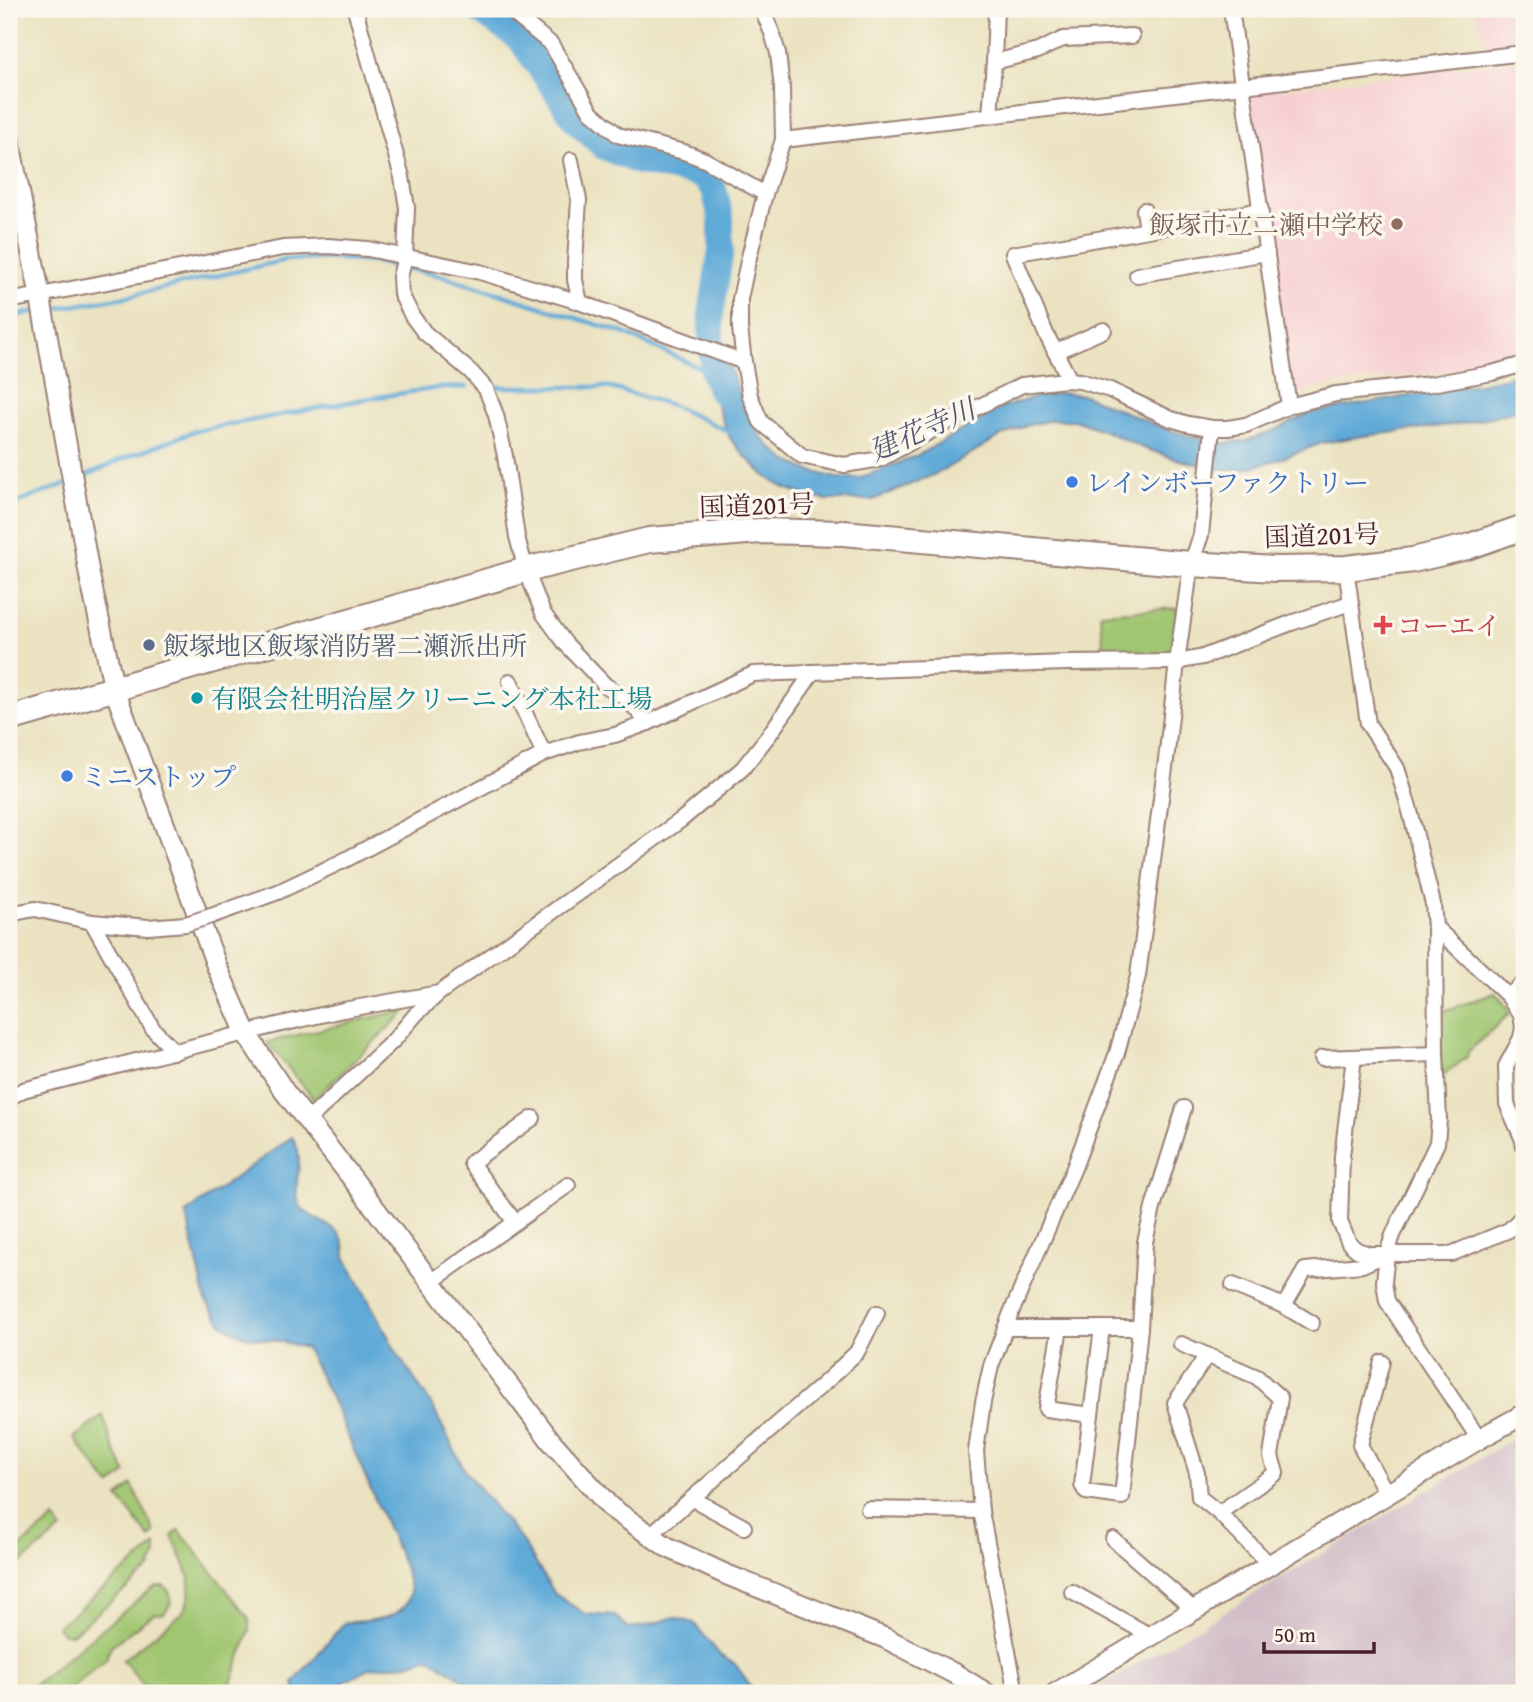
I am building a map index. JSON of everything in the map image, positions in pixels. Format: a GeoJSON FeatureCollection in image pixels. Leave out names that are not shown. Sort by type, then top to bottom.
{"type":"FeatureCollection","features":[{"type":"Feature","properties":{"kind":"highway","name":"国道201号"},"geometry":{"type":"LineString","coordinates":[[9,719],[526,570],[649,540],[760,531],[843,533],[1191,564],[1276,569],[1346,568],[1413,560],[1467,547],[1524,527]]}},
{"type":"Feature","properties":{"kind":"street"},"geometry":{"type":"LineString","coordinates":[[355,9],[402,177],[407,208],[405,256],[400,277],[401,294],[424,332],[471,372],[486,389],[496,415],[512,494],[517,537],[526,570],[543,613],[565,643],[605,685],[627,699],[648,723]]}},
{"type":"Feature","properties":{"kind":"street"},"geometry":{"type":"LineString","coordinates":[[508,9],[551,44],[592,112],[618,135],[705,160],[765,194]]}},
{"type":"Feature","properties":{"kind":"street"},"geometry":{"type":"LineString","coordinates":[[762,9],[778,53],[783,140],[765,194],[740,299],[740,361],[761,422],[802,456],[844,465],[881,459],[1022,385],[1080,381],[1110,390],[1171,419],[1212,433],[1246,425],[1289,406],[1336,394],[1431,384],[1524,364]]}},
{"type":"Feature","properties":{"kind":"street"},"geometry":{"type":"LineString","coordinates":[[990,116],[996,9]]}},
{"type":"Feature","properties":{"kind":"street"},"geometry":{"type":"LineString","coordinates":[[1231,9],[1289,406]]}},
{"type":"Feature","properties":{"kind":"street"},"geometry":{"type":"LineString","coordinates":[[994,62],[1038,51],[1063,39],[1132,36]]}},
{"type":"Feature","properties":{"kind":"street"},"geometry":{"type":"LineString","coordinates":[[783,140],[1524,53]]}},
{"type":"Feature","properties":{"kind":"street"},"geometry":{"type":"LineString","coordinates":[[9,139],[40,295],[90,578],[114,688],[217,967],[246,1033],[284,1091],[551,1441],[610,1507],[667,1547],[725,1574],[885,1638],[986,1693]]}},
{"type":"Feature","properties":{"kind":"street"},"geometry":{"type":"LineString","coordinates":[[571,160],[579,200],[575,280],[580,302]]}},
{"type":"Feature","properties":{"kind":"street"},"geometry":{"type":"LineString","coordinates":[[1144,210],[1147,230]]}},
{"type":"Feature","properties":{"kind":"street"},"geometry":{"type":"LineString","coordinates":[[1070,380],[1046,334],[1013,254],[1261,210]]}},
{"type":"Feature","properties":{"kind":"street"},"geometry":{"type":"LineString","coordinates":[[9,301],[283,248],[354,248],[480,272],[580,302],[740,361]]}},
{"type":"Feature","properties":{"kind":"street"},"geometry":{"type":"LineString","coordinates":[[1137,275],[1267,253]]}},
{"type":"Feature","properties":{"kind":"street"},"geometry":{"type":"LineString","coordinates":[[1055,352],[1098,332],[1086,320]]}},
{"type":"Feature","properties":{"kind":"street"},"geometry":{"type":"LineString","coordinates":[[1016,1693],[981,1511],[976,1451],[983,1402],[991,1366],[1005,1328],[1074,1168],[1117,1053],[1138,976],[1177,662],[1191,564],[1201,535],[1212,433]]}},
{"type":"Feature","properties":{"kind":"street"},"geometry":{"type":"LineString","coordinates":[[1346,568],[1368,724],[1397,768],[1433,904],[1435,927],[1439,1120],[1437,1143],[1393,1235],[1387,1254],[1384,1282],[1387,1301],[1479,1439]]}},
{"type":"Feature","properties":{"kind":"street"},"geometry":{"type":"LineString","coordinates":[[9,914],[35,909],[92,922],[148,928],[186,924],[211,916],[278,892],[345,860],[544,754],[648,723],[753,674],[1066,663],[1177,662],[1203,657],[1350,603]]}},
{"type":"Feature","properties":{"kind":"street"},"geometry":{"type":"LineString","coordinates":[[307,1121],[394,1040],[439,993],[681,820],[742,769],[813,672]]}},
{"type":"Feature","properties":{"kind":"street"},"geometry":{"type":"LineString","coordinates":[[510,681],[544,754]]}},
{"type":"Feature","properties":{"kind":"street"},"geometry":{"type":"LineString","coordinates":[[92,922],[153,1029],[175,1052]]}},
{"type":"Feature","properties":{"kind":"street"},"geometry":{"type":"LineString","coordinates":[[1435,927],[1508,996],[1521,1015],[1524,1027],[1521,1038],[1506,1066],[1507,1104],[1524,1140],[1524,1148]]}},
{"type":"Feature","properties":{"kind":"street"},"geometry":{"type":"LineString","coordinates":[[1508,996],[1524,983]]}},
{"type":"Feature","properties":{"kind":"street"},"geometry":{"type":"LineString","coordinates":[[9,1098],[23,1090],[246,1033],[343,1010],[439,993]]}},
{"type":"Feature","properties":{"kind":"street"},"geometry":{"type":"LineString","coordinates":[[1322,1058],[1436,1054]]}},
{"type":"Feature","properties":{"kind":"street"},"geometry":{"type":"LineString","coordinates":[[1354,1057],[1342,1156],[1340,1222],[1349,1242],[1357,1250],[1369,1254],[1451,1254],[1509,1230],[1524,1215]]}},
{"type":"Feature","properties":{"kind":"street"},"geometry":{"type":"LineString","coordinates":[[1102,1328],[1082,1485],[1086,1492],[1122,1497],[1140,1328],[1145,1242],[1184,1108]]}},
{"type":"Feature","properties":{"kind":"street"},"geometry":{"type":"LineString","coordinates":[[515,1222],[471,1163],[533,1118]]}},
{"type":"Feature","properties":{"kind":"street"},"geometry":{"type":"LineString","coordinates":[[431,1282],[568,1185]]}},
{"type":"Feature","properties":{"kind":"street"},"geometry":{"type":"LineString","coordinates":[[1284,1306],[1305,1270],[1362,1265],[1387,1254]]}},
{"type":"Feature","properties":{"kind":"street"},"geometry":{"type":"LineString","coordinates":[[1233,1285],[1284,1306],[1312,1323]]}},
{"type":"Feature","properties":{"kind":"street"},"geometry":{"type":"LineString","coordinates":[[650,1535],[830,1379],[857,1352],[877,1312]]}},
{"type":"Feature","properties":{"kind":"street"},"geometry":{"type":"LineString","coordinates":[[1005,1328],[1140,1328]]}},
{"type":"Feature","properties":{"kind":"street"},"geometry":{"type":"LineString","coordinates":[[1060,1328],[1046,1409],[1091,1415]]}},
{"type":"Feature","properties":{"kind":"street"},"geometry":{"type":"LineString","coordinates":[[1181,1344],[1257,1377],[1280,1398],[1272,1456],[1276,1474],[1219,1513]]}},
{"type":"Feature","properties":{"kind":"street"},"geometry":{"type":"LineString","coordinates":[[1207,1355],[1175,1403],[1197,1473],[1199,1497],[1270,1564]]}},
{"type":"Feature","properties":{"kind":"street"},"geometry":{"type":"LineString","coordinates":[[1382,1362],[1360,1445],[1387,1494]]}},
{"type":"Feature","properties":{"kind":"street"},"geometry":{"type":"LineString","coordinates":[[1056,1693],[1524,1414]]}},
{"type":"Feature","properties":{"kind":"street"},"geometry":{"type":"LineString","coordinates":[[693,1499],[744,1527]]}},
{"type":"Feature","properties":{"kind":"street"},"geometry":{"type":"LineString","coordinates":[[868,1509],[981,1511]]}},
{"type":"Feature","properties":{"kind":"street"},"geometry":{"type":"LineString","coordinates":[[1113,1539],[1194,1610]]}},
{"type":"Feature","properties":{"kind":"street"},"geometry":{"type":"LineString","coordinates":[[1072,1592],[1151,1636]]}},
{"type":"Feature","properties":{"kind":"shaded area"},"geometry":{"type":"Polygon","coordinates":[[[1475,9],[1524,9],[1524,49],[1488,53],[1475,9]]]}},
{"type":"Feature","properties":{"kind":"shaded area","name":"飯塚市立二瀬中学校"},"geometry":{"type":"Polygon","coordinates":[[[1524,60],[1524,352],[1439,373],[1340,383],[1297,393],[1293,389],[1251,95],[1254,92],[1524,60]]]}},
{"type":"Feature","properties":{"kind":"shaded area"},"geometry":{"type":"Polygon","coordinates":[[[1524,1432],[1524,1693],[1089,1693],[1475,1462],[1524,1432]]]}},
{"type":"Feature","properties":{"kind":"green space"},"geometry":{"type":"Polygon","coordinates":[[[1177,608],[1172,648],[1163,656],[1105,657],[1100,613],[1177,608]]]}},
{"type":"Feature","properties":{"kind":"green space"},"geometry":{"type":"Polygon","coordinates":[[[1495,993],[1510,1013],[1468,1052],[1467,1057],[1441,1077],[1441,1012],[1495,993]]]}},
{"type":"Feature","properties":{"kind":"green space"},"geometry":{"type":"Polygon","coordinates":[[[408,1009],[314,1099],[267,1042],[408,1009]]]}},
{"type":"Feature","properties":{"kind":"green space"},"geometry":{"type":"Polygon","coordinates":[[[103,1415],[113,1447],[126,1473],[110,1486],[74,1438],[103,1415]]]}},
{"type":"Feature","properties":{"kind":"green space"},"geometry":{"type":"Polygon","coordinates":[[[132,1485],[155,1533],[150,1538],[118,1497],[132,1485]]]}},
{"type":"Feature","properties":{"kind":"green space"},"geometry":{"type":"Polygon","coordinates":[[[54,1519],[62,1529],[9,1573],[9,1549],[13,1553],[54,1519]]]}},
{"type":"Feature","properties":{"kind":"green space"},"geometry":{"type":"Polygon","coordinates":[[[179,1530],[250,1623],[230,1693],[150,1693],[123,1660],[182,1613],[187,1603],[190,1593],[188,1574],[172,1536],[179,1530]]]}},
{"type":"Feature","properties":{"kind":"green space"},"geometry":{"type":"Polygon","coordinates":[[[156,1545],[156,1555],[150,1569],[72,1634],[63,1634],[57,1627],[156,1545]]]}},
{"type":"Feature","properties":{"kind":"green space"},"geometry":{"type":"Polygon","coordinates":[[[164,1586],[170,1593],[171,1600],[166,1611],[163,1614],[155,1613],[111,1646],[106,1659],[65,1693],[24,1693],[151,1589],[164,1586]]]}},
{"type":"Feature","properties":{"kind":"water"},"geometry":{"type":"Polygon","coordinates":[[[707,358],[729,366],[745,409],[764,441],[786,460],[836,478],[860,478],[916,456],[1003,407],[1039,396],[1064,393],[1084,395],[1166,429],[1222,443],[1246,441],[1310,413],[1484,383],[1524,372],[1524,409],[1466,423],[1322,443],[1245,469],[1217,469],[1180,460],[1074,420],[1052,420],[1028,425],[999,437],[940,472],[873,500],[827,500],[806,496],[783,487],[764,475],[744,455],[730,438],[722,419],[708,378],[707,358]]]}},
{"type":"Feature","properties":{"kind":"water"},"geometry":{"type":"Polygon","coordinates":[[[292,1137],[299,1156],[296,1190],[301,1207],[340,1234],[345,1247],[345,1257],[397,1353],[431,1404],[465,1471],[522,1541],[555,1594],[585,1614],[615,1616],[629,1628],[674,1617],[694,1623],[720,1655],[736,1665],[755,1693],[483,1693],[429,1657],[409,1664],[369,1668],[329,1691],[296,1693],[294,1682],[344,1623],[393,1615],[407,1603],[410,1591],[404,1566],[333,1402],[306,1348],[247,1337],[224,1326],[206,1301],[186,1213],[292,1137]]]}},
{"type":"Feature","properties":{"kind":"waterway","name":"建花寺川"},"geometry":{"type":"LineString","coordinates":[[477,9],[520,39],[575,120],[604,147],[639,162],[701,175],[714,189],[721,219],[721,250],[711,314],[711,336],[713,374],[722,393]]}},
{"type":"Feature","properties":{"kind":"waterway"},"geometry":{"type":"LineString","coordinates":[[48,310],[125,297],[286,260],[331,258],[375,262],[439,275],[624,333],[711,373]]}},
{"type":"Feature","properties":{"kind":"waterway"},"geometry":{"type":"LineString","coordinates":[[9,317],[39,311]]}},
{"type":"Feature","properties":{"kind":"waterway"},"geometry":{"type":"LineString","coordinates":[[81,478],[195,431],[371,398],[438,388],[466,387]]}},
{"type":"Feature","properties":{"kind":"waterway"},"geometry":{"type":"LineString","coordinates":[[490,387],[608,387],[671,405],[730,432]]}},
{"type":"Feature","properties":{"kind":"waterway"},"geometry":{"type":"LineString","coordinates":[[9,506],[66,484]]}},
{"type":"Feature","properties":{"kind":"place","name":"飯塚市立二瀬中学校"},"geometry":{"type":"Point","coordinates":[1397,224]}},
{"type":"Feature","properties":{"kind":"place","name":"レインボーファクトリー"},"geometry":{"type":"Point","coordinates":[1072,482]}},
{"type":"Feature","properties":{"kind":"place","name":"コーエイ"},"geometry":{"type":"Point","coordinates":[1383,625]}},
{"type":"Feature","properties":{"kind":"place","name":"飯塚地区飯塚消防署二瀬派出所"},"geometry":{"type":"Point","coordinates":[149,645]}},
{"type":"Feature","properties":{"kind":"place","name":"有限会社明治屋クリーニング本社工場"},"geometry":{"type":"Point","coordinates":[197,698]}},
{"type":"Feature","properties":{"kind":"place","name":"ミニストップ"},"geometry":{"type":"Point","coordinates":[67,776]}}]}
